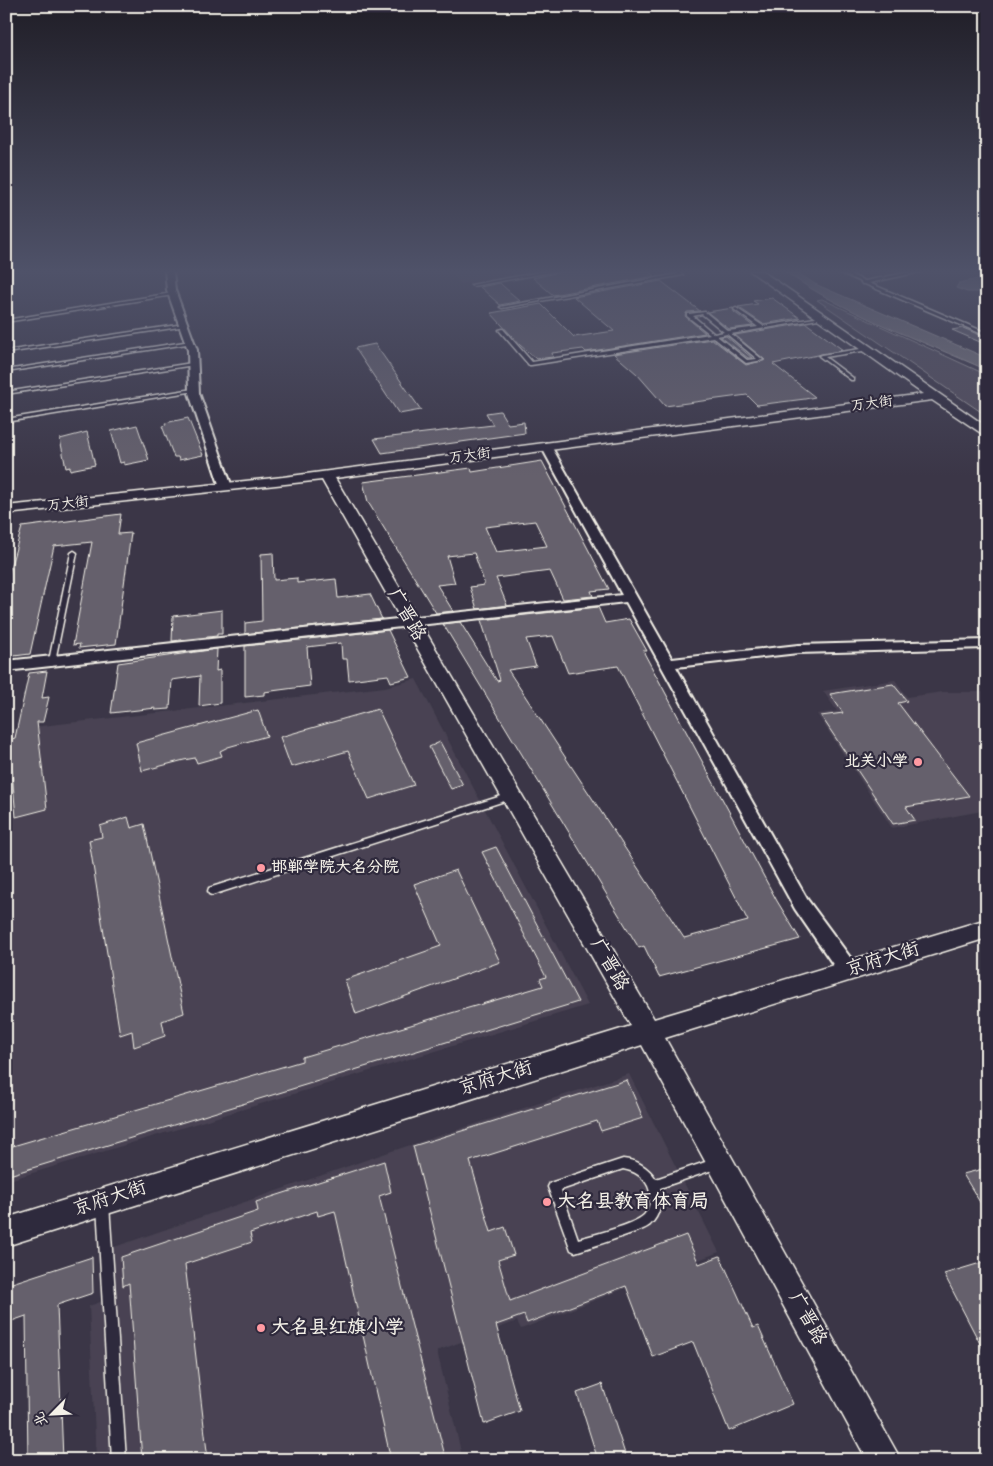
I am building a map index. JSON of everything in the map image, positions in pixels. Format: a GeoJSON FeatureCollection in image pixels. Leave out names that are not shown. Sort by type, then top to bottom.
{"type":"FeatureCollection","features":[{"type":"Feature","properties":{"kind":"street"},"geometry":{"type":"LineString","coordinates":[[853,339],[987,433]]}},
{"type":"Feature","properties":{"kind":"street"},"geometry":{"type":"LineString","coordinates":[[864,339],[987,424]]}},
{"type":"Feature","properties":{"kind":"street"},"geometry":{"type":"LineString","coordinates":[[191,342],[194,356],[190,374],[193,390],[226,487]]}},
{"type":"Feature","properties":{"kind":"street","name":"万大街"},"geometry":{"type":"LineString","coordinates":[[6,510],[326,475],[934,396]]}},
{"type":"Feature","properties":{"kind":"street"},"geometry":{"type":"LineString","coordinates":[[546,446],[801,904],[848,970]]}},
{"type":"Feature","properties":{"kind":"street","name":"广晋路"},"geometry":{"type":"LineString","coordinates":[[326,475],[648,1032],[885,1460]]}},
{"type":"Feature","properties":{"kind":"street"},"geometry":{"type":"LineString","coordinates":[[6,666],[629,598]]}},
{"type":"Feature","properties":{"kind":"street"},"geometry":{"type":"LineString","coordinates":[[666,664],[798,649],[987,644]]}},
{"type":"Feature","properties":{"kind":"street","name":"京府大街"},"geometry":{"type":"LineString","coordinates":[[6,1232],[987,928]]}},
{"type":"Feature","properties":{"kind":"lane"},"geometry":{"type":"LineString","coordinates":[[6,352],[89,339]]}},
{"type":"Feature","properties":{"kind":"lane"},"geometry":{"type":"LineString","coordinates":[[509,339],[531,364],[685,339]]}},
{"type":"Feature","properties":{"kind":"lane"},"geometry":{"type":"LineString","coordinates":[[718,339],[746,362],[761,360],[736,339]]}},
{"type":"Feature","properties":{"kind":"lane"},"geometry":{"type":"LineString","coordinates":[[6,371],[191,342]]}},
{"type":"Feature","properties":{"kind":"lane"},"geometry":{"type":"LineString","coordinates":[[851,379],[821,356],[867,349]]}},
{"type":"Feature","properties":{"kind":"lane"},"geometry":{"type":"LineString","coordinates":[[6,393],[192,364]]}},
{"type":"Feature","properties":{"kind":"lane"},"geometry":{"type":"LineString","coordinates":[[6,421],[193,390]]}},
{"type":"Feature","properties":{"kind":"lane"},"geometry":{"type":"LineString","coordinates":[[52,661],[74,553]]}},
{"type":"Feature","properties":{"kind":"lane"},"geometry":{"type":"LineString","coordinates":[[212,891],[511,796]]}},
{"type":"Feature","properties":{"kind":"lane"},"geometry":{"type":"LineString","coordinates":[[653,1185],[720,1162]]}},
{"type":"Feature","properties":{"kind":"lane"},"geometry":{"type":"LineString","coordinates":[[623,1164],[633,1165],[653,1185],[656,1192],[655,1207],[646,1221],[574,1246],[554,1187],[623,1164]]}},
{"type":"Feature","properties":{"kind":"lane"},"geometry":{"type":"LineString","coordinates":[[103,1201],[119,1460]]}},
{"type":"Feature","properties":{"kind":"shaded area"},"geometry":{"type":"Polygon","coordinates":[[[875,339],[910,339],[987,375],[987,416],[875,339]]]}},
{"type":"Feature","properties":{"kind":"shaded area"},"geometry":{"type":"Polygon","coordinates":[[[915,339],[944,339],[987,358],[987,370],[915,339]]]}},
{"type":"Feature","properties":{"kind":"shaded area","name":"邯郸学院大名分院"},"geometry":{"type":"Polygon","coordinates":[[[416,679],[588,1005],[6,1181],[6,730],[385,687],[416,679]]]}},
{"type":"Feature","properties":{"kind":"shaded area","name":"北关小学"},"geometry":{"type":"Polygon","coordinates":[[[895,680],[907,697],[943,692],[987,692],[987,810],[892,828],[817,714],[837,711],[823,691],[895,680]]]}},
{"type":"Feature","properties":{"kind":"shaded area","name":"大名县红旗小学"},"geometry":{"type":"Polygon","coordinates":[[[629,1074],[719,1252],[521,1329],[517,1321],[437,1351],[463,1460],[96,1460],[89,1306],[103,1301],[100,1252],[389,1152],[629,1074]]]}},
{"type":"Feature","properties":{"kind":"building"},"geometry":{"type":"Polygon","coordinates":[[[515,339],[665,339],[586,352],[583,349],[552,353],[553,357],[536,359],[515,339]]]}},
{"type":"Feature","properties":{"kind":"building"},"geometry":{"type":"Polygon","coordinates":[[[713,339],[746,365],[765,360],[740,339],[828,339],[843,350],[773,364],[815,397],[757,405],[747,395],[665,406],[637,374],[614,354],[713,339]]]}},
{"type":"Feature","properties":{"kind":"building"},"geometry":{"type":"Polygon","coordinates":[[[724,339],[730,339],[752,358],[748,358],[724,339]]]}},
{"type":"Feature","properties":{"kind":"building"},"geometry":{"type":"Polygon","coordinates":[[[974,339],[987,339],[987,345],[974,339]]]}},
{"type":"Feature","properties":{"kind":"building"},"geometry":{"type":"Polygon","coordinates":[[[375,344],[421,410],[399,414],[355,348],[375,344]]]}},
{"type":"Feature","properties":{"kind":"building"},"geometry":{"type":"Polygon","coordinates":[[[500,411],[508,424],[524,422],[525,433],[382,453],[374,439],[493,425],[486,413],[500,411]]]}},
{"type":"Feature","properties":{"kind":"building"},"geometry":{"type":"Polygon","coordinates":[[[188,418],[203,455],[179,460],[178,457],[174,457],[162,426],[166,425],[165,423],[188,418]]]}},
{"type":"Feature","properties":{"kind":"building"},"geometry":{"type":"Polygon","coordinates":[[[137,425],[149,460],[124,465],[124,462],[120,463],[111,431],[137,425]]]}},
{"type":"Feature","properties":{"kind":"building"},"geometry":{"type":"Polygon","coordinates":[[[87,432],[95,465],[70,470],[70,467],[66,468],[60,439],[87,432]]]}},
{"type":"Feature","properties":{"kind":"building"},"geometry":{"type":"Polygon","coordinates":[[[542,461],[609,589],[591,591],[593,596],[563,599],[550,571],[496,578],[507,605],[477,609],[470,587],[484,585],[484,582],[474,553],[447,556],[455,583],[437,585],[453,611],[436,613],[368,502],[363,482],[471,468],[472,472],[542,461]],[[535,521],[485,527],[496,552],[547,546],[535,521]]]}},
{"type":"Feature","properties":{"kind":"building"},"geometry":{"type":"Polygon","coordinates":[[[121,514],[118,534],[131,533],[116,644],[79,648],[80,644],[73,645],[92,542],[54,546],[30,654],[6,657],[6,583],[22,527],[121,514]]]}},
{"type":"Feature","properties":{"kind":"building"},"geometry":{"type":"Polygon","coordinates":[[[273,553],[274,580],[297,578],[297,583],[336,579],[338,598],[370,594],[382,619],[245,634],[245,623],[262,621],[261,554],[273,553]]]}},
{"type":"Feature","properties":{"kind":"building"},"geometry":{"type":"Polygon","coordinates":[[[598,607],[605,623],[629,619],[647,651],[643,651],[777,901],[800,939],[659,977],[644,946],[639,948],[443,624],[460,622],[497,681],[500,680],[481,620],[598,607]],[[553,636],[526,639],[536,666],[508,670],[684,938],[748,921],[618,666],[568,673],[553,636]]]}},
{"type":"Feature","properties":{"kind":"building"},"geometry":{"type":"Polygon","coordinates":[[[222,610],[222,634],[172,641],[173,616],[222,610]]]}},
{"type":"Feature","properties":{"kind":"building"},"geometry":{"type":"Polygon","coordinates":[[[388,630],[411,677],[391,682],[388,675],[349,680],[347,659],[342,659],[341,643],[307,647],[310,686],[264,692],[264,695],[245,697],[245,646],[388,630]]]}},
{"type":"Feature","properties":{"kind":"building"},"geometry":{"type":"Polygon","coordinates":[[[217,649],[216,671],[220,670],[220,703],[199,706],[200,676],[172,680],[170,709],[155,710],[156,708],[111,713],[118,663],[217,649]]]}},
{"type":"Feature","properties":{"kind":"building"},"geometry":{"type":"Polygon","coordinates":[[[47,671],[42,698],[49,697],[43,722],[37,722],[47,809],[16,817],[9,740],[15,738],[29,673],[47,671]]]}},
{"type":"Feature","properties":{"kind":"building"},"geometry":{"type":"Polygon","coordinates":[[[893,684],[907,701],[898,703],[969,796],[906,807],[915,820],[893,824],[821,716],[843,713],[830,694],[893,684]]]}},
{"type":"Feature","properties":{"kind":"building"},"geometry":{"type":"Polygon","coordinates":[[[378,709],[414,785],[369,799],[348,751],[291,767],[280,737],[378,709]]]}},
{"type":"Feature","properties":{"kind":"building"},"geometry":{"type":"Polygon","coordinates":[[[258,710],[267,736],[228,747],[220,751],[222,756],[197,763],[195,758],[142,771],[136,743],[258,710]]]}},
{"type":"Feature","properties":{"kind":"building"},"geometry":{"type":"Polygon","coordinates":[[[440,742],[463,785],[451,789],[429,747],[440,742]]]}},
{"type":"Feature","properties":{"kind":"building"},"geometry":{"type":"Polygon","coordinates":[[[128,817],[131,828],[144,824],[184,1013],[162,1021],[165,1036],[134,1047],[132,1031],[120,1035],[89,840],[102,837],[100,826],[128,817]]]}},
{"type":"Feature","properties":{"kind":"building"},"geometry":{"type":"Polygon","coordinates":[[[496,847],[578,1002],[6,1176],[6,1148],[302,1061],[302,1057],[543,986],[540,979],[546,977],[482,852],[496,847]]]}},
{"type":"Feature","properties":{"kind":"building"},"geometry":{"type":"Polygon","coordinates":[[[456,870],[500,962],[356,1014],[345,980],[441,946],[414,884],[456,870]]]}},
{"type":"Feature","properties":{"kind":"building"},"geometry":{"type":"Polygon","coordinates":[[[627,1080],[643,1118],[601,1131],[597,1121],[470,1161],[491,1232],[505,1227],[514,1255],[498,1260],[510,1301],[686,1235],[699,1264],[720,1256],[753,1328],[758,1326],[793,1404],[729,1431],[693,1342],[653,1357],[626,1286],[527,1323],[524,1315],[496,1325],[520,1411],[484,1424],[413,1146],[627,1080]]]}},
{"type":"Feature","properties":{"kind":"building"},"geometry":{"type":"Polygon","coordinates":[[[384,1161],[391,1192],[379,1196],[446,1460],[391,1460],[335,1211],[318,1216],[317,1211],[250,1233],[252,1242],[185,1264],[208,1460],[142,1460],[129,1283],[123,1286],[121,1257],[258,1211],[256,1202],[384,1161]]]}},
{"type":"Feature","properties":{"kind":"building"},"geometry":{"type":"Polygon","coordinates":[[[987,1168],[987,1214],[963,1174],[987,1168]]]}},
{"type":"Feature","properties":{"kind":"building"},"geometry":{"type":"Polygon","coordinates":[[[92,1257],[93,1293],[57,1305],[63,1460],[28,1460],[26,1316],[6,1323],[6,1285],[92,1257]]]}},
{"type":"Feature","properties":{"kind":"building"},"geometry":{"type":"Polygon","coordinates":[[[987,1261],[987,1357],[944,1274],[987,1261]]]}},
{"type":"Feature","properties":{"kind":"building"},"geometry":{"type":"Polygon","coordinates":[[[602,1384],[627,1460],[598,1460],[577,1393],[602,1384]]]}},
{"type":"Feature","properties":{"kind":"place","name":"北关小学"},"geometry":{"type":"Point","coordinates":[918,762]}},
{"type":"Feature","properties":{"kind":"place","name":"邯郸学院大名分院"},"geometry":{"type":"Point","coordinates":[261,868]}},
{"type":"Feature","properties":{"kind":"place","name":"大名县教育体育局"},"geometry":{"type":"Point","coordinates":[547,1202]}},
{"type":"Feature","properties":{"kind":"place","name":"大名县红旗小学"},"geometry":{"type":"Point","coordinates":[261,1328]}}]}
